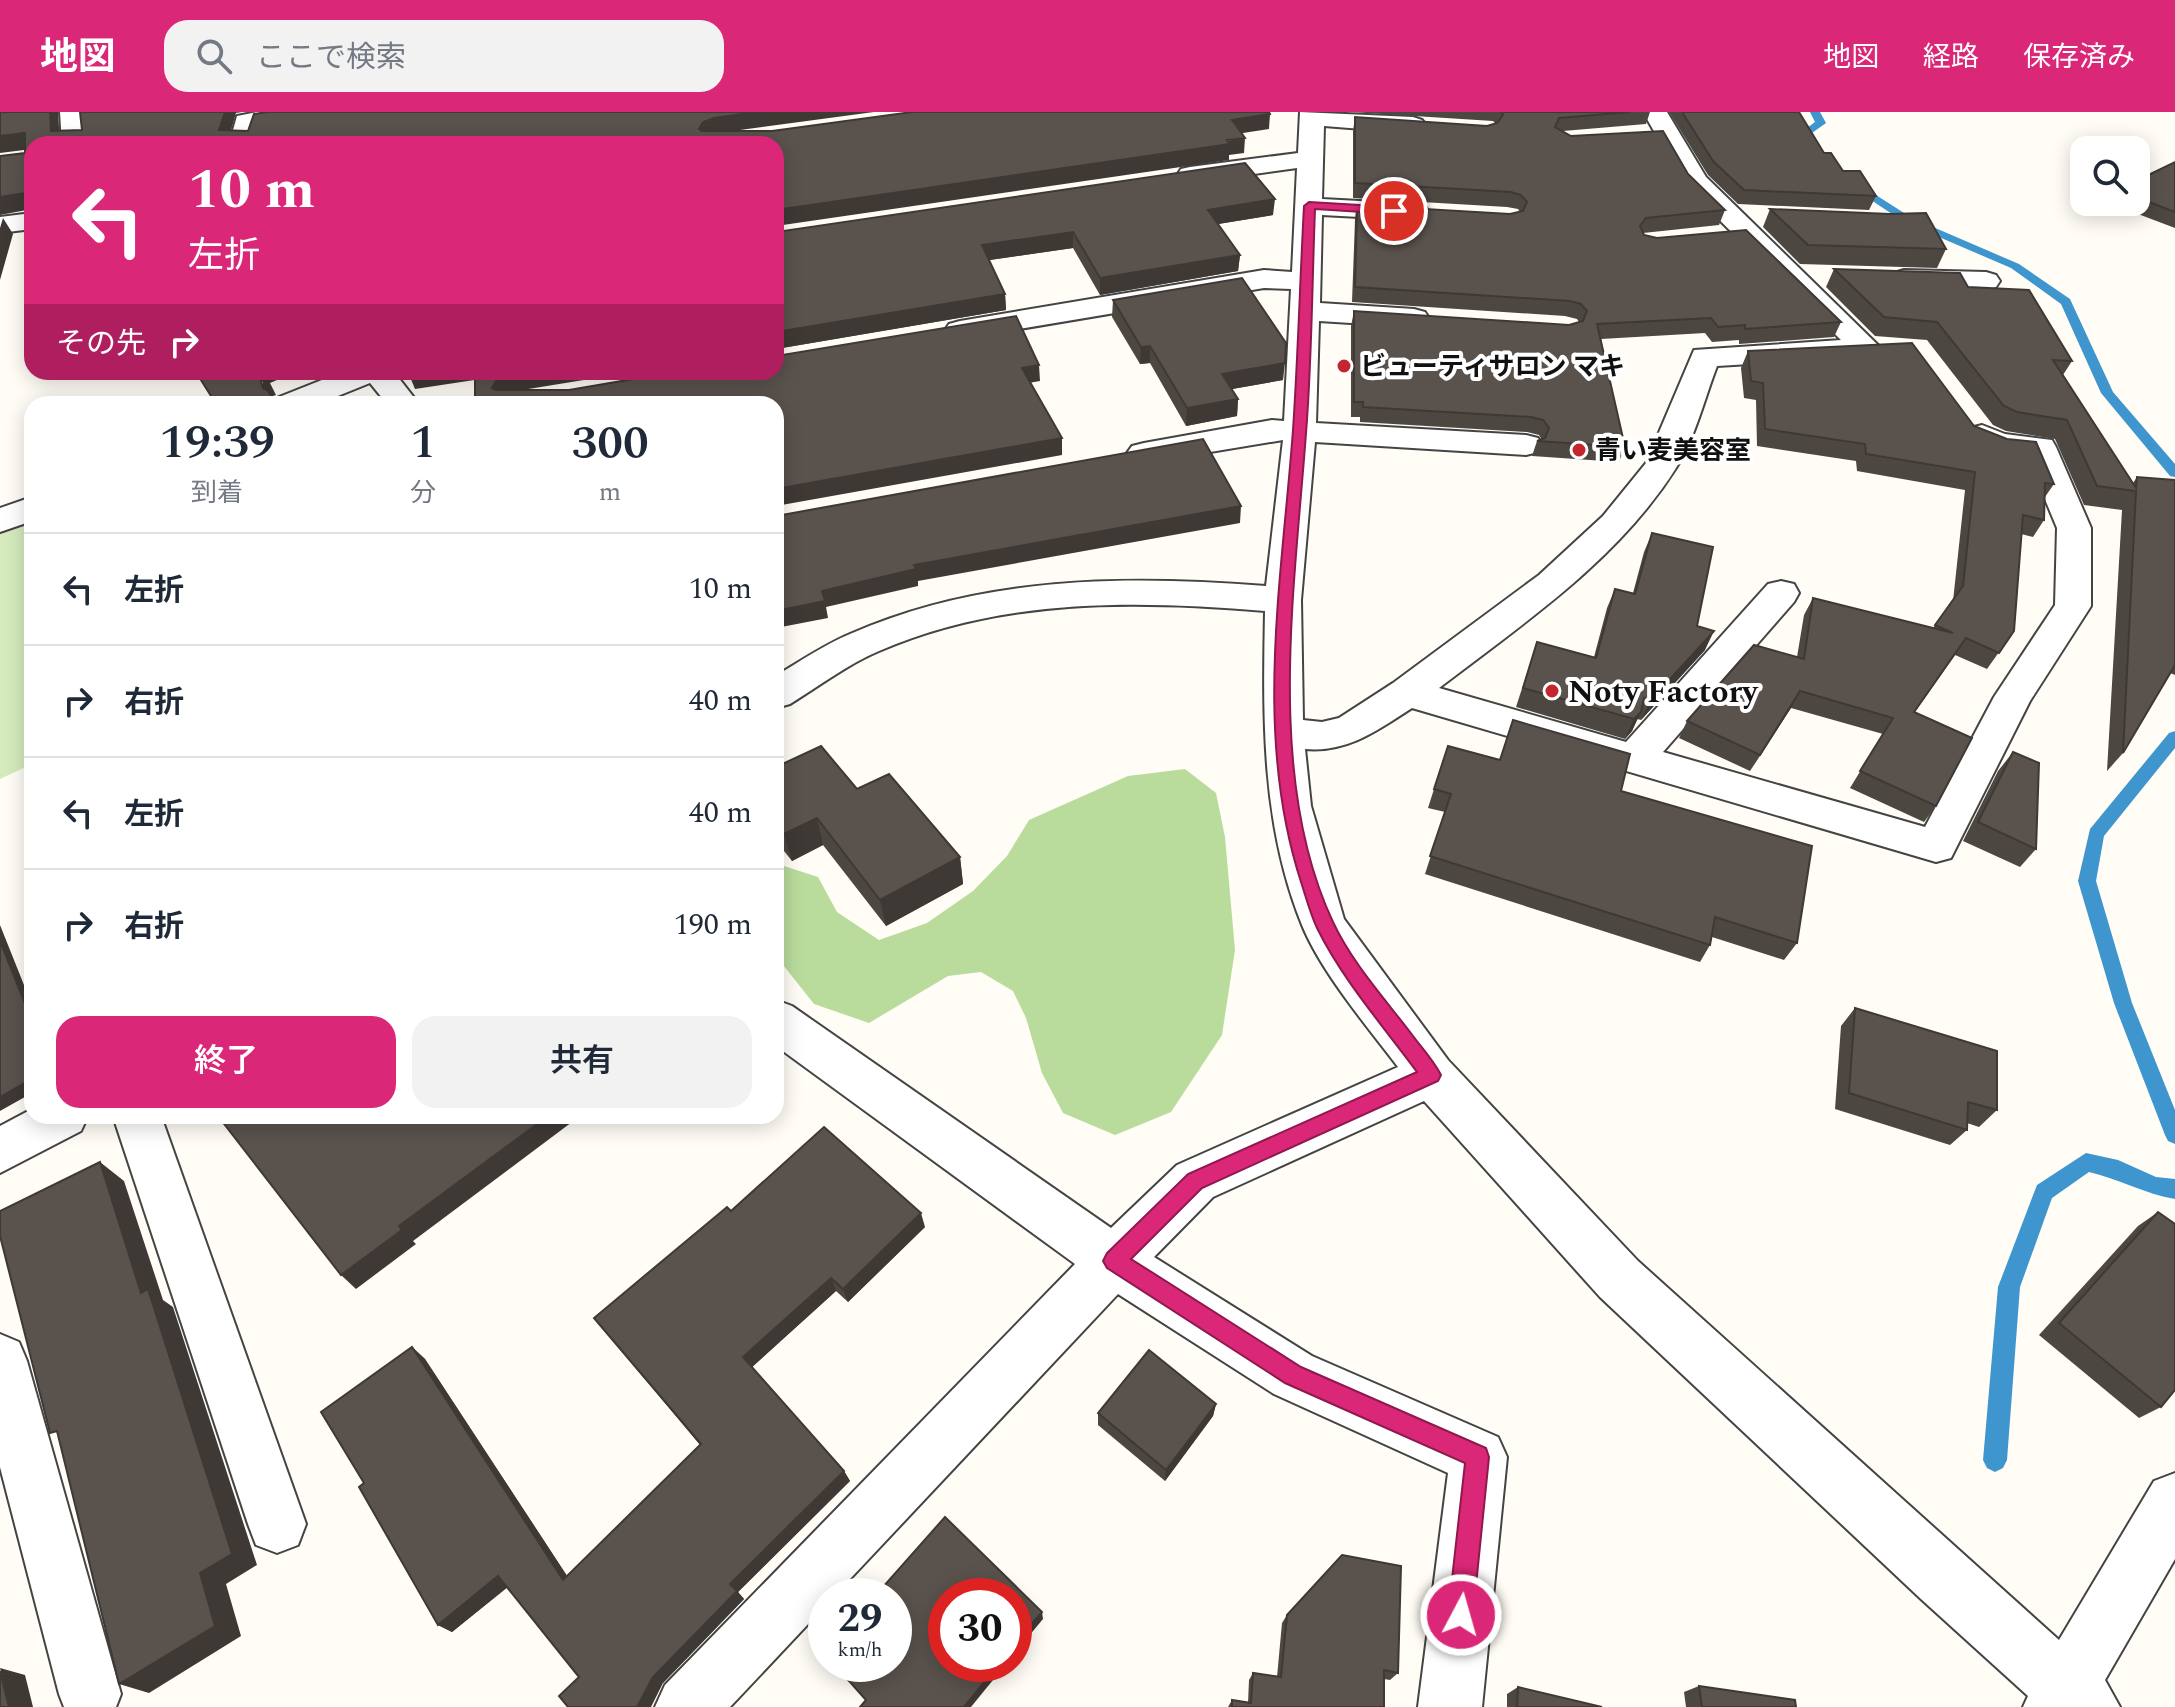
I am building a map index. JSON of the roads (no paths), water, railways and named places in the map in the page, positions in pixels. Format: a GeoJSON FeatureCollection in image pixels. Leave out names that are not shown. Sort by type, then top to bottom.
{"type":"FeatureCollection","features":[{"type":"Feature","properties":{"kind":"street"},"geometry":{"type":"LineString","coordinates":[[72,112],[74,136]]}},
{"type":"Feature","properties":{"kind":"street"},"geometry":{"type":"LineString","coordinates":[[243,136],[246,121],[314,112]]}},
{"type":"Feature","properties":{"kind":"street"},"geometry":{"type":"LineString","coordinates":[[1311,130],[1437,126]]}},
{"type":"Feature","properties":{"kind":"street"},"geometry":{"type":"LineString","coordinates":[[1283,732],[1322,736],[1351,729],[1407,693],[1552,583],[1615,524],[1662,465],[1705,357],[1884,348],[1792,275],[1740,226],[1695,181],[1654,127]]}},
{"type":"Feature","properties":{"kind":"street"},"geometry":{"type":"LineString","coordinates":[[1165,179],[1289,160],[1311,130]]}},
{"type":"Feature","properties":{"kind":"street"},"geometry":{"type":"LineString","coordinates":[[1311,130],[1300,431],[1283,600],[1283,732],[1290,806],[1324,925],[1355,973],[1431,1075],[1619,1279],[2070,1700],[2175,1502]]}},
{"type":"Feature","properties":{"kind":"street"},"geometry":{"type":"LineString","coordinates":[[1309,206],[1447,214]]}},
{"type":"Feature","properties":{"kind":"street"},"geometry":{"type":"LineString","coordinates":[[0,225],[24,222]]}},
{"type":"Feature","properties":{"kind":"street"},"geometry":{"type":"LineString","coordinates":[[1792,275],[1836,277]]}},
{"type":"Feature","properties":{"kind":"street"},"geometry":{"type":"LineString","coordinates":[[1881,278],[1986,281]]}},
{"type":"Feature","properties":{"kind":"street"},"geometry":{"type":"LineString","coordinates":[[933,334],[1264,279],[1305,296],[1442,320]]}},
{"type":"Feature","properties":{"kind":"street"},"geometry":{"type":"LineString","coordinates":[[310,396],[350,380]]}},
{"type":"Feature","properties":{"kind":"street"},"geometry":{"type":"LineString","coordinates":[[384,380],[397,396]]}},
{"type":"Feature","properties":{"kind":"street"},"geometry":{"type":"LineString","coordinates":[[1407,693],[1936,846],[2013,697],[2073,606],[2074,528],[2040,447],[1998,443],[1979,434],[1960,409]]}},
{"type":"Feature","properties":{"kind":"street"},"geometry":{"type":"LineString","coordinates":[[1117,458],[1272,430],[1526,445]]}},
{"type":"Feature","properties":{"kind":"street"},"geometry":{"type":"LineString","coordinates":[[0,521],[24,511]]}},
{"type":"Feature","properties":{"kind":"street"},"geometry":{"type":"LineString","coordinates":[[784,689],[864,642],[920,622],[1001,601],[1089,591],[1199,592],[1283,600]]}},
{"type":"Feature","properties":{"kind":"street"},"geometry":{"type":"LineString","coordinates":[[1634,759],[1781,593]]}},
{"type":"Feature","properties":{"kind":"street"},"geometry":{"type":"LineString","coordinates":[[784,1026],[1114,1261],[1293,1375],[1478,1457],[1450,1707]]}},
{"type":"Feature","properties":{"kind":"street"},"geometry":{"type":"LineString","coordinates":[[687,1707],[1114,1261],[1195,1181],[1431,1075]]}},
{"type":"Feature","properties":{"kind":"street"},"geometry":{"type":"LineString","coordinates":[[0,1151],[49,1124]]}},
{"type":"Feature","properties":{"kind":"street"},"geometry":{"type":"LineString","coordinates":[[140,1124],[277,1524]]}},
{"type":"Feature","properties":{"kind":"street"},"geometry":{"type":"LineString","coordinates":[[0,1361],[90,1694]]}},
{"type":"Feature","properties":{"kind":"waterway"},"geometry":{"type":"LineString","coordinates":[[1803,148],[1800,137],[1821,123],[1815,112]]}},
{"type":"Feature","properties":{"kind":"waterway"},"geometry":{"type":"LineString","coordinates":[[1857,186],[1908,220],[2015,266],[2066,302],[2107,393],[2175,473]]}},
{"type":"Feature","properties":{"kind":"waterway"},"geometry":{"type":"LineString","coordinates":[[2175,737],[2096,834],[2087,881],[2123,1003],[2175,1135]]}},
{"type":"Feature","properties":{"kind":"waterway"},"geometry":{"type":"LineString","coordinates":[[1995,1460],[2009,1287],[2044,1192],[2086,1162],[2118,1169],[2154,1186],[2175,1189]]}},
{"type":"Feature","properties":{"kind":"place","name":"ビューティサロン マキ"},"geometry":{"type":"Point","coordinates":[1344,366]}},
{"type":"Feature","properties":{"kind":"place","name":"青い麦美容室"},"geometry":{"type":"Point","coordinates":[1579,450]}},
{"type":"Feature","properties":{"kind":"place","name":"Noty Factory"},"geometry":{"type":"Point","coordinates":[1552,691]}}]}
